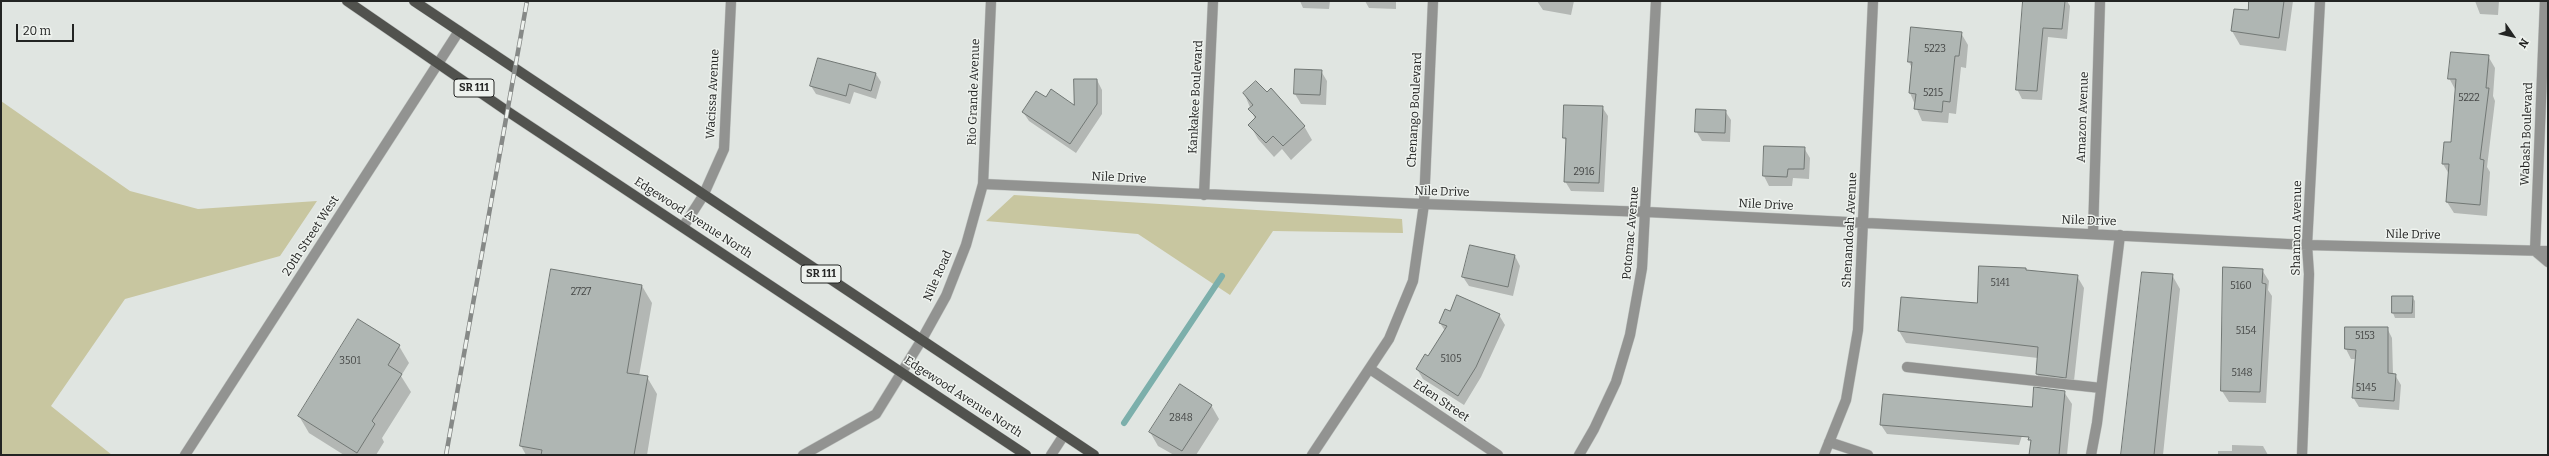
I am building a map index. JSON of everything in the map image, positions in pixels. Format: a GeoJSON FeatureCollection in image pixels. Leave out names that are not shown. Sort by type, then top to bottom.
{"type":"FeatureCollection","features":[{"type":"Feature","properties":{"kind":"main road","name":"Edgewood Avenue North"},"geometry":{"type":"LineString","coordinates":[[346,1],[438,62],[507,111],[1026,455]]}},
{"type":"Feature","properties":{"kind":"main road","name":"Edgewood Avenue North"},"geometry":{"type":"LineString","coordinates":[[414,1],[703,196],[1094,455]]}},
{"type":"Feature","properties":{"kind":"street","name":"Wacissa Avenue"},"geometry":{"type":"LineString","coordinates":[[683,227],[703,196],[724,149],[730,1]]}},
{"type":"Feature","properties":{"kind":"street","name":"Rio Grande Avenue"},"geometry":{"type":"LineString","coordinates":[[983,184],[990,1]]}},
{"type":"Feature","properties":{"kind":"street","name":"Kankakee Boulevard"},"geometry":{"type":"LineString","coordinates":[[1204,195],[1213,1]]}},
{"type":"Feature","properties":{"kind":"street","name":"Chenango Boulevard"},"geometry":{"type":"LineString","coordinates":[[1312,455],[1370,370],[1389,339],[1413,281],[1424,204],[1434,1]]}},
{"type":"Feature","properties":{"kind":"street","name":"Potomac Avenue"},"geometry":{"type":"LineString","coordinates":[[1579,455],[1594,430],[1616,382],[1630,335],[1642,268],[1647,212],[1656,1]]}},
{"type":"Feature","properties":{"kind":"street","name":"Shenandoah Avenue"},"geometry":{"type":"LineString","coordinates":[[1824,455],[1846,400],[1858,330],[1873,1]]}},
{"type":"Feature","properties":{"kind":"street","name":"Amazon Avenue"},"geometry":{"type":"LineString","coordinates":[[2093,234],[2100,1]]}},
{"type":"Feature","properties":{"kind":"street","name":"Shannon Avenue"},"geometry":{"type":"LineString","coordinates":[[2302,455],[2309,274],[2307,245],[2320,1]]}},
{"type":"Feature","properties":{"kind":"street","name":"Wabash Boulevard"},"geometry":{"type":"LineString","coordinates":[[2535,251],[2545,1]]}},
{"type":"Feature","properties":{"kind":"street","name":"20th Street West"},"geometry":{"type":"LineString","coordinates":[[186,455],[459,31]]}},
{"type":"Feature","properties":{"kind":"street","name":"Nile Drive"},"geometry":{"type":"LineString","coordinates":[[983,184],[1204,195],[1647,212],[2307,245],[2548,251]]}},
{"type":"Feature","properties":{"kind":"street","name":"Nile Road"},"geometry":{"type":"LineString","coordinates":[[803,455],[876,414],[921,341],[946,296],[966,245],[983,184]]}},
{"type":"Feature","properties":{"kind":"street"},"geometry":{"type":"LineString","coordinates":[[2091,455],[2102,388],[2120,235]]}},
{"type":"Feature","properties":{"kind":"street"},"geometry":{"type":"LineString","coordinates":[[2535,251],[2548,262]]}},
{"type":"Feature","properties":{"kind":"street"},"geometry":{"type":"LineString","coordinates":[[1907,367],[2102,388]]}},
{"type":"Feature","properties":{"kind":"street","name":"Eden Street"},"geometry":{"type":"LineString","coordinates":[[1370,370],[1498,455]]}},
{"type":"Feature","properties":{"kind":"street"},"geometry":{"type":"LineString","coordinates":[[1051,455],[1064,435]]}},
{"type":"Feature","properties":{"kind":"street"},"geometry":{"type":"LineString","coordinates":[[1829,442],[1868,455]]}},
{"type":"Feature","properties":{"kind":"shaded area"},"geometry":{"type":"Polygon","coordinates":[[[1,101],[130,191],[198,209],[317,201],[280,256],[125,299],[51,406],[112,455],[1,455],[1,101]]]}},
{"type":"Feature","properties":{"kind":"shaded area"},"geometry":{"type":"Polygon","coordinates":[[[1014,195],[1402,219],[1403,233],[1273,231],[1230,295],[1138,234],[986,221],[1014,195]]]}},
{"type":"Feature","properties":{"kind":"building"},"geometry":{"type":"Polygon","coordinates":[[[2023,1],[2065,1],[2062,29],[2043,28],[2037,91],[2016,90],[2023,1]]]}},
{"type":"Feature","properties":{"kind":"building"},"geometry":{"type":"Polygon","coordinates":[[[2249,1],[2284,1],[2279,38],[2231,31],[2234,9],[2248,10],[2249,1]]]}},
{"type":"Feature","properties":{"kind":"building"},"geometry":{"type":"Polygon","coordinates":[[[1911,27],[1962,32],[1959,56],[1955,56],[1950,102],[1943,101],[1942,112],[1914,109],[1916,94],[1909,93],[1912,62],[1908,62],[1911,27]]]}},
{"type":"Feature","properties":{"kind":"building"},"geometry":{"type":"Polygon","coordinates":[[[2451,52],[2489,55],[2486,88],[2489,88],[2480,159],[2484,160],[2480,205],[2446,202],[2449,164],[2442,164],[2444,142],[2451,142],[2456,79],[2448,79],[2451,52]]]}},
{"type":"Feature","properties":{"kind":"building"},"geometry":{"type":"Polygon","coordinates":[[[818,58],[876,73],[871,91],[849,84],[846,96],[810,86],[818,58]]]}},
{"type":"Feature","properties":{"kind":"building"},"geometry":{"type":"Polygon","coordinates":[[[1295,69],[1322,70],[1320,95],[1294,94],[1295,69]]]}},
{"type":"Feature","properties":{"kind":"building"},"geometry":{"type":"Polygon","coordinates":[[[1074,79],[1097,79],[1097,104],[1070,144],[1022,112],[1036,91],[1046,97],[1051,89],[1074,105],[1074,79]]]}},
{"type":"Feature","properties":{"kind":"building"},"geometry":{"type":"Polygon","coordinates":[[[1256,81],[1267,92],[1271,88],[1305,126],[1283,146],[1273,136],[1266,143],[1248,125],[1256,117],[1248,109],[1253,105],[1243,93],[1256,81]]]}},
{"type":"Feature","properties":{"kind":"building"},"geometry":{"type":"Polygon","coordinates":[[[1564,105],[1603,106],[1599,183],[1564,182],[1566,138],[1563,138],[1564,105]]]}},
{"type":"Feature","properties":{"kind":"building"},"geometry":{"type":"Polygon","coordinates":[[[1696,109],[1726,110],[1725,133],[1695,132],[1696,109]]]}},
{"type":"Feature","properties":{"kind":"building"},"geometry":{"type":"Polygon","coordinates":[[[1764,146],[1805,147],[1804,169],[1788,169],[1787,177],[1763,176],[1764,146]]]}},
{"type":"Feature","properties":{"kind":"building"},"geometry":{"type":"Polygon","coordinates":[[[1470,245],[1515,255],[1508,287],[1462,277],[1470,245]]]}},
{"type":"Feature","properties":{"kind":"building"},"geometry":{"type":"Polygon","coordinates":[[[1979,266],[2026,268],[2026,270],[2078,275],[2066,378],[2036,374],[2038,347],[1898,331],[1901,297],[1977,303],[1979,266]]]}},
{"type":"Feature","properties":{"kind":"building"},"geometry":{"type":"Polygon","coordinates":[[[2223,267],[2263,269],[2262,283],[2266,284],[2260,392],[2221,391],[2223,267]]]}},
{"type":"Feature","properties":{"kind":"building"},"geometry":{"type":"Polygon","coordinates":[[[551,269],[642,285],[627,373],[648,376],[634,455],[541,455],[542,450],[520,446],[551,269]]]}},
{"type":"Feature","properties":{"kind":"building"},"geometry":{"type":"Polygon","coordinates":[[[2142,272],[2173,274],[2154,455],[2121,455],[2142,272]]]}},
{"type":"Feature","properties":{"kind":"building"},"geometry":{"type":"Polygon","coordinates":[[[1457,295],[1500,314],[1476,367],[1458,396],[1416,369],[1425,354],[1428,356],[1447,326],[1439,323],[1445,309],[1450,311],[1457,295]]]}},
{"type":"Feature","properties":{"kind":"building"},"geometry":{"type":"Polygon","coordinates":[[[2392,296],[2413,296],[2412,313],[2392,313],[2392,296]]]}},
{"type":"Feature","properties":{"kind":"building"},"geometry":{"type":"Polygon","coordinates":[[[358,319],[400,345],[388,365],[402,374],[372,421],[375,424],[357,453],[298,416],[358,319]]]}},
{"type":"Feature","properties":{"kind":"building"},"geometry":{"type":"Polygon","coordinates":[[[2345,327],[2388,327],[2388,373],[2396,374],[2394,401],[2352,398],[2356,350],[2345,349],[2345,327]]]}},
{"type":"Feature","properties":{"kind":"building"},"geometry":{"type":"Polygon","coordinates":[[[1180,384],[1212,405],[1182,451],[1149,432],[1180,384]]]}},
{"type":"Feature","properties":{"kind":"building"},"geometry":{"type":"Polygon","coordinates":[[[2034,387],[2065,391],[2059,455],[2029,455],[2031,440],[2028,440],[2029,437],[1880,425],[1883,394],[2032,407],[2034,387]]]}},
{"type":"Feature","properties":{"kind":"waterway"},"geometry":{"type":"LineString","coordinates":[[1124,423],[1222,276]]}},
{"type":"Feature","properties":{"kind":"railway"},"geometry":{"type":"LineString","coordinates":[[446,455],[527,1]]}}]}
